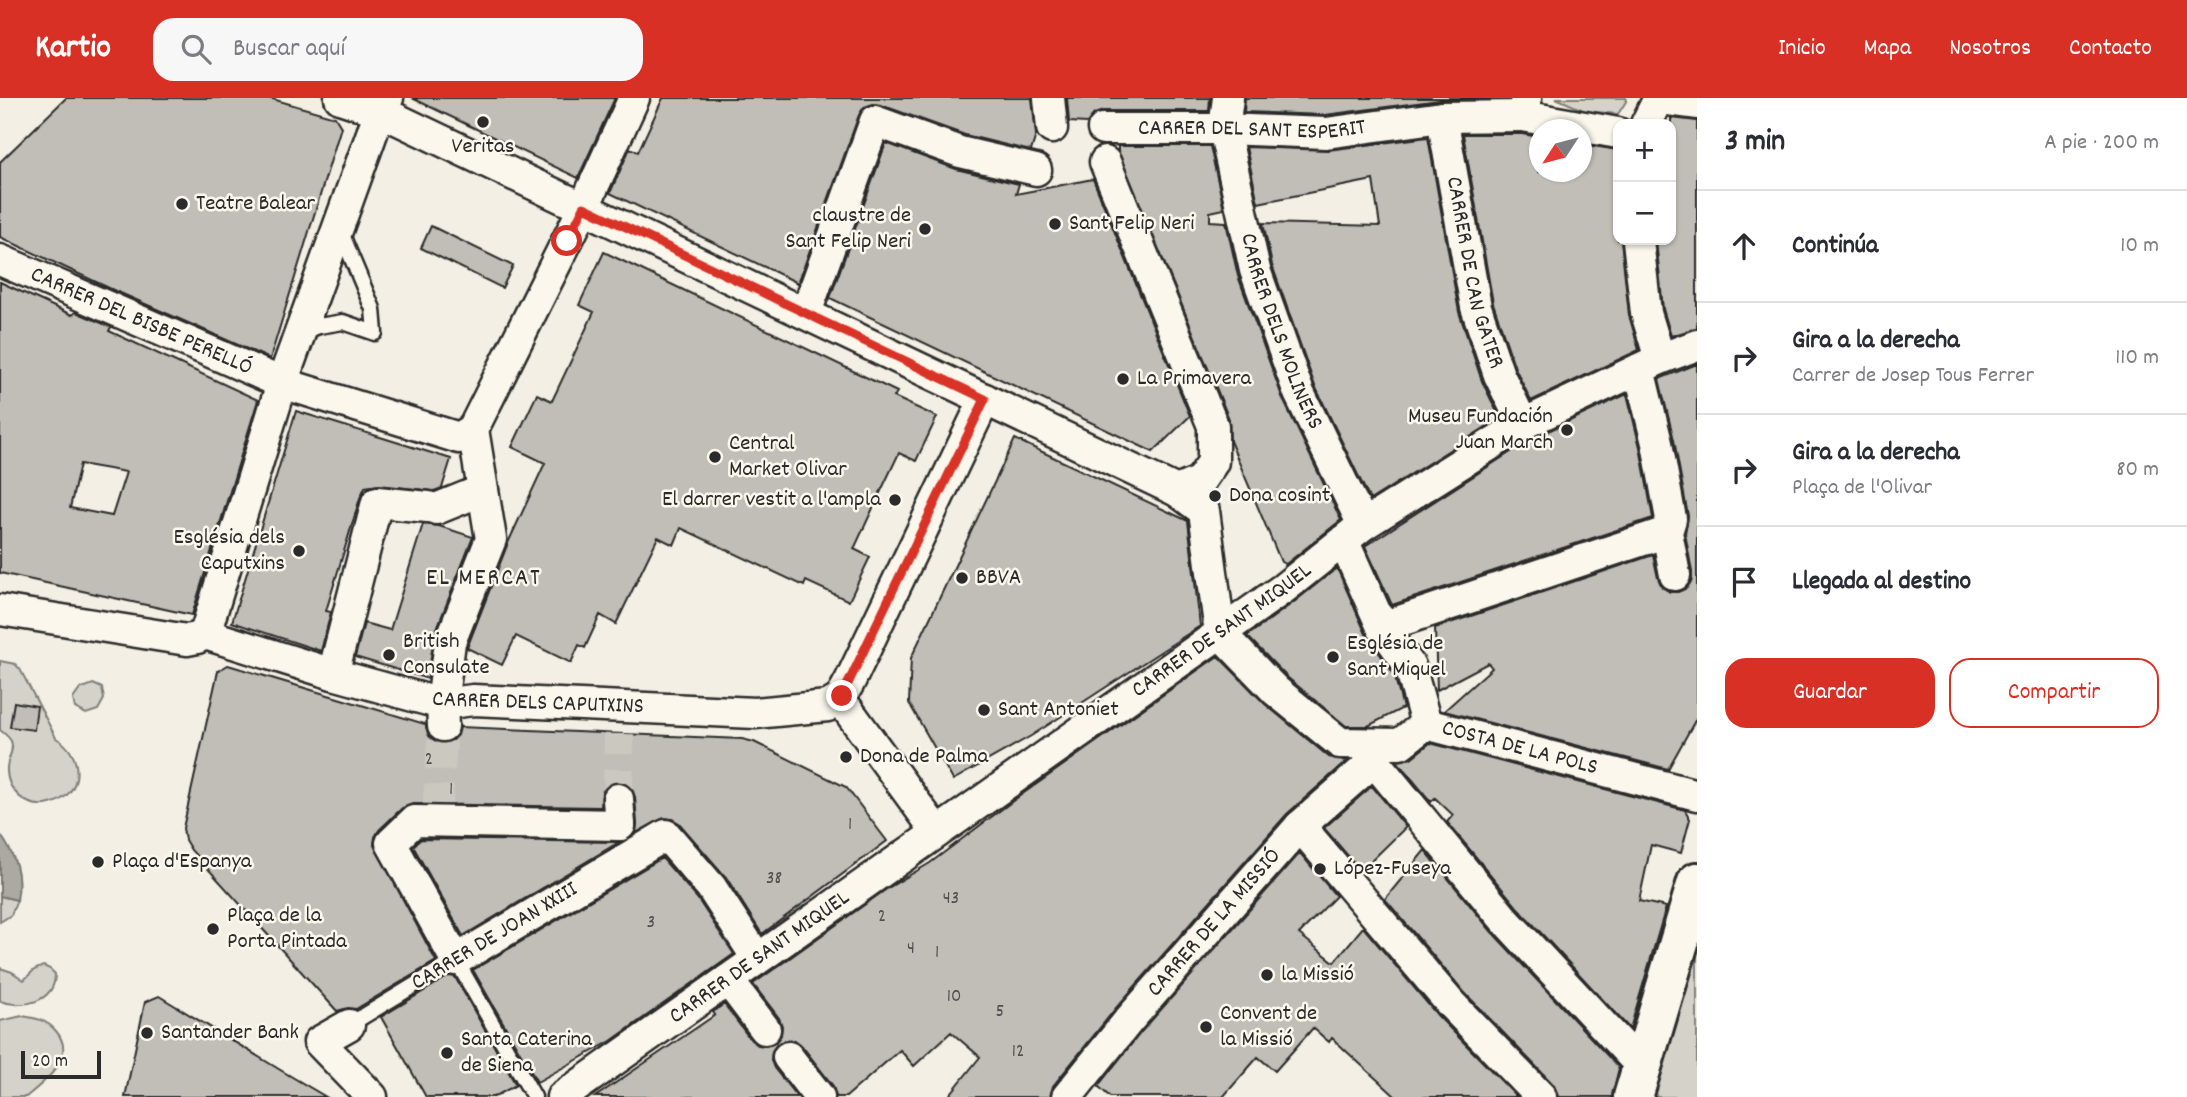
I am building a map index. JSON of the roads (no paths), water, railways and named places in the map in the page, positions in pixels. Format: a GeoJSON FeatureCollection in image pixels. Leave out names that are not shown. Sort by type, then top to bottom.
{"type":"FeatureCollection","features":[{"type":"Feature","properties":{"kind":"street"},"geometry":{"type":"LineString","coordinates":[[340,98],[384,104],[584,207],[1177,491],[1204,511],[1220,633]]}},
{"type":"Feature","properties":{"kind":"street"},"geometry":{"type":"LineString","coordinates":[[442,715],[450,642],[491,540],[473,429],[584,207],[634,98]]}},
{"type":"Feature","properties":{"kind":"street"},"geometry":{"type":"LineString","coordinates":[[1049,98],[1052,128]]}},
{"type":"Feature","properties":{"kind":"street","name":"CARRER DELS MOLINERS"},"geometry":{"type":"LineString","coordinates":[[1228,98],[1224,129],[1255,270],[1354,534],[1382,627],[1410,666],[1426,724]]}},
{"type":"Feature","properties":{"kind":"street"},"geometry":{"type":"LineString","coordinates":[[0,610],[187,640],[205,634],[282,383],[384,104]]}},
{"type":"Feature","properties":{"kind":"street"},"geometry":{"type":"LineString","coordinates":[[1655,107],[1697,104]]}},
{"type":"Feature","properties":{"kind":"street","name":"CARRER DEL SANT ESPERIT"},"geometry":{"type":"LineString","coordinates":[[1104,129],[1224,129],[1326,133],[1525,107],[1613,132]]}},
{"type":"Feature","properties":{"kind":"street","name":"CARRER DE CAN GATER"},"geometry":{"type":"LineString","coordinates":[[1442,117],[1476,307],[1499,375],[1523,424]]}},
{"type":"Feature","properties":{"kind":"street"},"geometry":{"type":"LineString","coordinates":[[806,313],[876,121],[960,152],[1036,170]]}},
{"type":"Feature","properties":{"kind":"street"},"geometry":{"type":"LineString","coordinates":[[1105,162],[1213,426],[1213,462],[1200,481],[1177,491]]}},
{"type":"Feature","properties":{"kind":"street"},"geometry":{"type":"LineString","coordinates":[[1639,245],[1657,443],[1671,519],[1667,532],[1675,575]]}},
{"type":"Feature","properties":{"kind":"street","name":"CARRER DEL BISBE PERELLÓ"},"geometry":{"type":"LineString","coordinates":[[0,260],[282,383],[459,438],[473,429]]}},
{"type":"Feature","properties":{"kind":"street","name":"CARRER DE SANT MIQUEL"},"geometry":{"type":"LineString","coordinates":[[562,1097],[1220,633],[1354,534],[1523,424],[1649,364],[1697,345]]}},
{"type":"Feature","properties":{"kind":"street"},"geometry":{"type":"LineString","coordinates":[[937,832],[840,699],[985,399]]}},
{"type":"Feature","properties":{"kind":"street"},"geometry":{"type":"LineString","coordinates":[[333,674],[377,502],[432,508],[483,490]]}},
{"type":"Feature","properties":{"kind":"street"},"geometry":{"type":"LineString","coordinates":[[1382,627],[1667,532]]}},
{"type":"Feature","properties":{"kind":"street","name":"COSTA DE LA POLS"},"geometry":{"type":"LineString","coordinates":[[1220,633],[1276,691],[1340,743],[1400,744],[1426,724],[1697,795]]}},
{"type":"Feature","properties":{"kind":"street","name":"CARRER DELS CAPUTXINS"},"geometry":{"type":"LineString","coordinates":[[205,634],[333,674],[442,715],[473,700],[619,720],[755,713],[828,706],[840,699]]}},
{"type":"Feature","properties":{"kind":"street","name":"CARRER DE LA MISSIÓ"},"geometry":{"type":"LineString","coordinates":[[1073,1095],[1138,1009],[1300,826],[1374,761],[1638,1082]]}},
{"type":"Feature","properties":{"kind":"street"},"geometry":{"type":"LineString","coordinates":[[456,960],[391,843],[414,821],[619,812],[641,849]]}},
{"type":"Feature","properties":{"kind":"street"},"geometry":{"type":"LineString","coordinates":[[1300,826],[1451,1004],[1541,1097]]}},
{"type":"Feature","properties":{"kind":"street","name":"CARRER DE JOAN XXIII"},"geometry":{"type":"LineString","coordinates":[[456,960],[666,835],[711,887],[757,958]]}},
{"type":"Feature","properties":{"kind":"street"},"geometry":{"type":"LineString","coordinates":[[1638,1082],[1697,882]]}},
{"type":"Feature","properties":{"kind":"street"},"geometry":{"type":"LineString","coordinates":[[728,980],[765,1029]]}},
{"type":"Feature","properties":{"kind":"street"},"geometry":{"type":"LineString","coordinates":[[349,1025],[319,1042],[372,1097]]}},
{"type":"Feature","properties":{"kind":"street"},"geometry":{"type":"LineString","coordinates":[[788,1056],[819,1097]]}},
{"type":"Feature","properties":{"kind":"lane"},"geometry":{"type":"LineString","coordinates":[[300,332],[343,322],[375,333],[373,309],[338,226]]}},
{"type":"Feature","properties":{"kind":"lane"},"geometry":{"type":"LineString","coordinates":[[456,960],[534,1097]]}},
{"type":"Feature","properties":{"kind":"lane","name":"CARRER DE JOAN XXIII"},"geometry":{"type":"LineString","coordinates":[[349,1025],[456,960]]}},
{"type":"Feature","properties":{"kind":"tunnel"},"geometry":{"type":"LineString","coordinates":[[437,815],[443,726]]}},
{"type":"Feature","properties":{"kind":"tunnel"},"geometry":{"type":"LineString","coordinates":[[618,799],[619,734]]}},
{"type":"Feature","properties":{"kind":"place","name":"Veritas"},"geometry":{"type":"Point","coordinates":[483,122]}},
{"type":"Feature","properties":{"kind":"place","name":"Teatre Balear"},"geometry":{"type":"Point","coordinates":[182,204]}},
{"type":"Feature","properties":{"kind":"place","name":"Sant Felip Neri"},"geometry":{"type":"Point","coordinates":[1055,224]}},
{"type":"Feature","properties":{"kind":"place","name":"claustre de Sant Felip Neri"},"geometry":{"type":"Point","coordinates":[925,229]}},
{"type":"Feature","properties":{"kind":"place","name":"La Primavera"},"geometry":{"type":"Point","coordinates":[1123,379]}},
{"type":"Feature","properties":{"kind":"place","name":"Museu Fundación Juan March"},"geometry":{"type":"Point","coordinates":[1567,430]}},
{"type":"Feature","properties":{"kind":"place","name":"Central Market Olivar"},"geometry":{"type":"Point","coordinates":[715,457]}},
{"type":"Feature","properties":{"kind":"place","name":"Dona cosint"},"geometry":{"type":"Point","coordinates":[1215,496]}},
{"type":"Feature","properties":{"kind":"place","name":"El darrer vestit a l'ampla"},"geometry":{"type":"Point","coordinates":[895,500]}},
{"type":"Feature","properties":{"kind":"place","name":"Església dels Caputxins"},"geometry":{"type":"Point","coordinates":[299,551]}},
{"type":"Feature","properties":{"kind":"place","name":"BBVA"},"geometry":{"type":"Point","coordinates":[962,578]}},
{"type":"Feature","properties":{"kind":"place","name":"British Consulate"},"geometry":{"type":"Point","coordinates":[389,655]}},
{"type":"Feature","properties":{"kind":"place","name":"Església de Sant Miquel"},"geometry":{"type":"Point","coordinates":[1333,657]}},
{"type":"Feature","properties":{"kind":"place","name":"Sant Antoniet"},"geometry":{"type":"Point","coordinates":[984,710]}},
{"type":"Feature","properties":{"kind":"place","name":"Dona de Palma"},"geometry":{"type":"Point","coordinates":[846,757]}},
{"type":"Feature","properties":{"kind":"place","name":"Plaça d'Espanya"},"geometry":{"type":"Point","coordinates":[98,862]}},
{"type":"Feature","properties":{"kind":"place","name":"López-Fuseya"},"geometry":{"type":"Point","coordinates":[1320,869]}},
{"type":"Feature","properties":{"kind":"place","name":"Plaça de la Porta Pintada"},"geometry":{"type":"Point","coordinates":[213,929]}},
{"type":"Feature","properties":{"kind":"place","name":"la Missió"},"geometry":{"type":"Point","coordinates":[1267,975]}},
{"type":"Feature","properties":{"kind":"place","name":"Convent de la Missió"},"geometry":{"type":"Point","coordinates":[1206,1027]}},
{"type":"Feature","properties":{"kind":"place","name":"Santander Bank"},"geometry":{"type":"Point","coordinates":[147,1033]}},
{"type":"Feature","properties":{"kind":"place","name":"Santa Caterina de Siena"},"geometry":{"type":"Point","coordinates":[447,1053]}},
{"type":"Feature","properties":{"kind":"district","name":"EL MERCAT"},"geometry":{"type":"Point","coordinates":[484,579]}}]}
